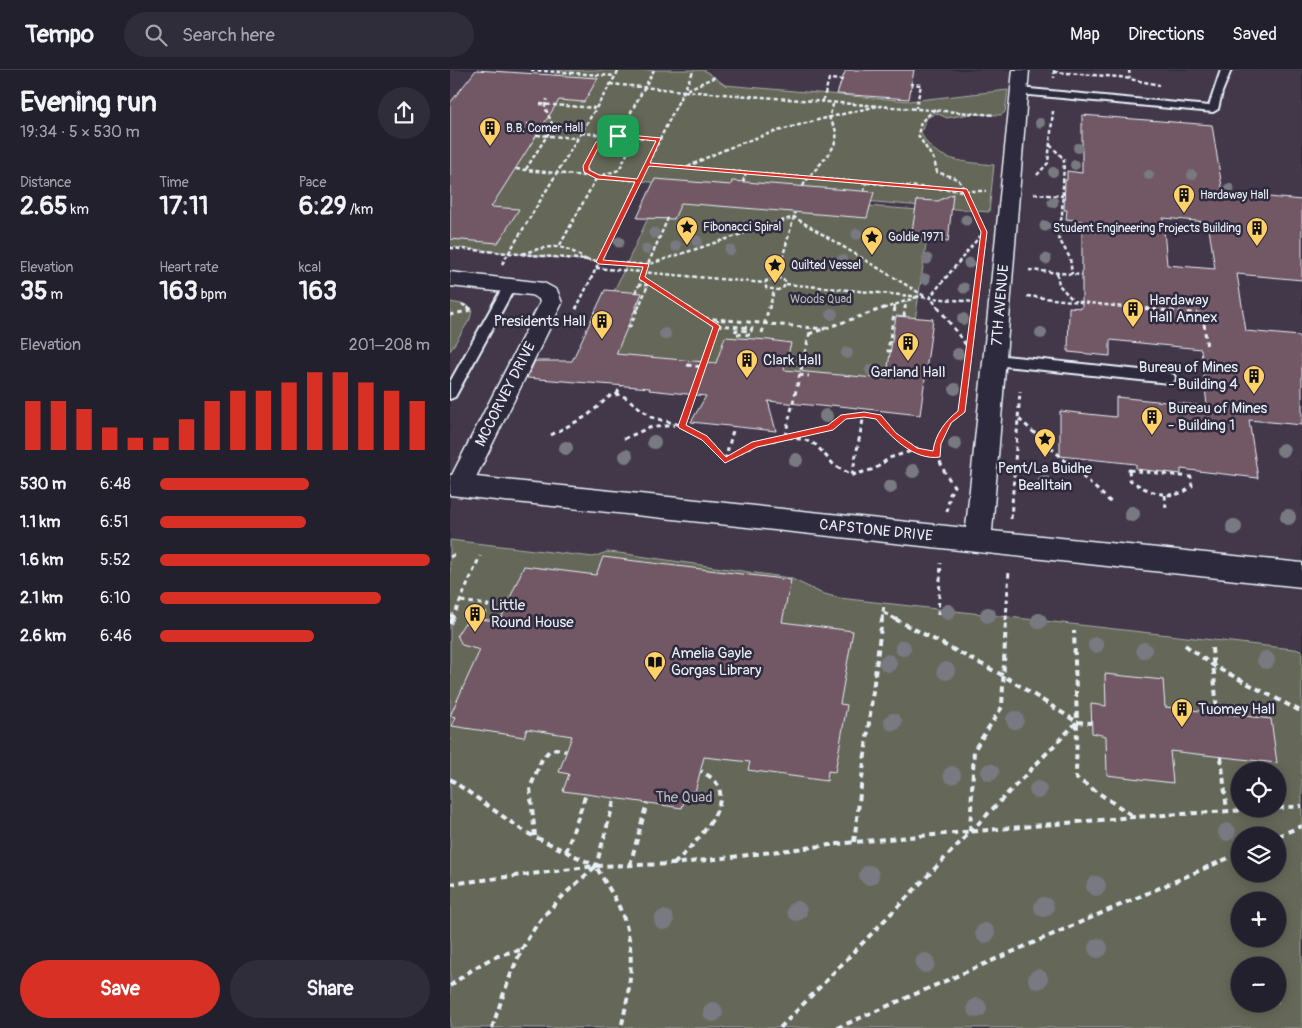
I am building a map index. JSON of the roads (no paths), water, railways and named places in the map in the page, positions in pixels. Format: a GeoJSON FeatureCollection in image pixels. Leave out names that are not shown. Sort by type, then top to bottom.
{"type":"FeatureCollection","features":[{"type":"Feature","properties":{"kind":"street","name":"7TH AVENUE"},"geometry":{"type":"LineString","coordinates":[[978,541],[1020,81]]}},
{"type":"Feature","properties":{"kind":"street"},"geometry":{"type":"LineString","coordinates":[[450,279],[505,276]]}},
{"type":"Feature","properties":{"kind":"street","name":"MCCORVEY DRIVE"},"geometry":{"type":"LineString","coordinates":[[455,485],[551,303],[549,295],[505,276]]}},
{"type":"Feature","properties":{"kind":"street","name":"CAPSTONE DRIVE"},"geometry":{"type":"LineString","coordinates":[[455,485],[1302,575]]}},
{"type":"Feature","properties":{"kind":"lane"},"geometry":{"type":"LineString","coordinates":[[1020,81],[1053,94],[1213,109],[1217,92],[1226,70]]}},
{"type":"Feature","properties":{"kind":"lane"},"geometry":{"type":"LineString","coordinates":[[450,394],[505,276]]}},
{"type":"Feature","properties":{"kind":"lane"},"geometry":{"type":"LineString","coordinates":[[995,360],[1169,378]]}},
{"type":"Feature","properties":{"kind":"place","name":"B.B. Comer Hall"},"geometry":{"type":"Point","coordinates":[490,147]}},
{"type":"Feature","properties":{"kind":"place","name":"Hardaway Hall"},"geometry":{"type":"Point","coordinates":[1184,214]}},
{"type":"Feature","properties":{"kind":"place","name":"Fibonacci Spiral"},"geometry":{"type":"Point","coordinates":[687,246]}},
{"type":"Feature","properties":{"kind":"place","name":"Student Engineering Projects Building"},"geometry":{"type":"Point","coordinates":[1257,247]}},
{"type":"Feature","properties":{"kind":"place","name":"Goldie 1971"},"geometry":{"type":"Point","coordinates":[872,256]}},
{"type":"Feature","properties":{"kind":"place","name":"Quilted Vessel"},"geometry":{"type":"Point","coordinates":[775,284]}},
{"type":"Feature","properties":{"kind":"place","name":"Hardaway Hall Annex"},"geometry":{"type":"Point","coordinates":[1133,328]}},
{"type":"Feature","properties":{"kind":"place","name":"Presidents Hall"},"geometry":{"type":"Point","coordinates":[602,340]}},
{"type":"Feature","properties":{"kind":"place","name":"Garland Hall"},"geometry":{"type":"Point","coordinates":[908,362]}},
{"type":"Feature","properties":{"kind":"place","name":"Clark Hall"},"geometry":{"type":"Point","coordinates":[747,379]}},
{"type":"Feature","properties":{"kind":"place","name":"Bureau of Mines - Building 4"},"geometry":{"type":"Point","coordinates":[1254,395]}},
{"type":"Feature","properties":{"kind":"place","name":"Bureau of Mines - Building 1"},"geometry":{"type":"Point","coordinates":[1152,436]}},
{"type":"Feature","properties":{"kind":"place","name":"Pent/La Buidhe Bealltain"},"geometry":{"type":"Point","coordinates":[1045,458]}},
{"type":"Feature","properties":{"kind":"place","name":"Little Round House"},"geometry":{"type":"Point","coordinates":[475,633]}},
{"type":"Feature","properties":{"kind":"place","name":"Amelia Gayle Gorgas Library"},"geometry":{"type":"Point","coordinates":[655,681]}},
{"type":"Feature","properties":{"kind":"place","name":"Tuomey Hall"},"geometry":{"type":"Point","coordinates":[1182,728]}},
{"type":"Feature","properties":{"kind":"park label","name":"Woods Quad"},"geometry":{"type":"Point","coordinates":[821,299]}},
{"type":"Feature","properties":{"kind":"park label","name":"The Quad"},"geometry":{"type":"Point","coordinates":[684,797]}}]}
